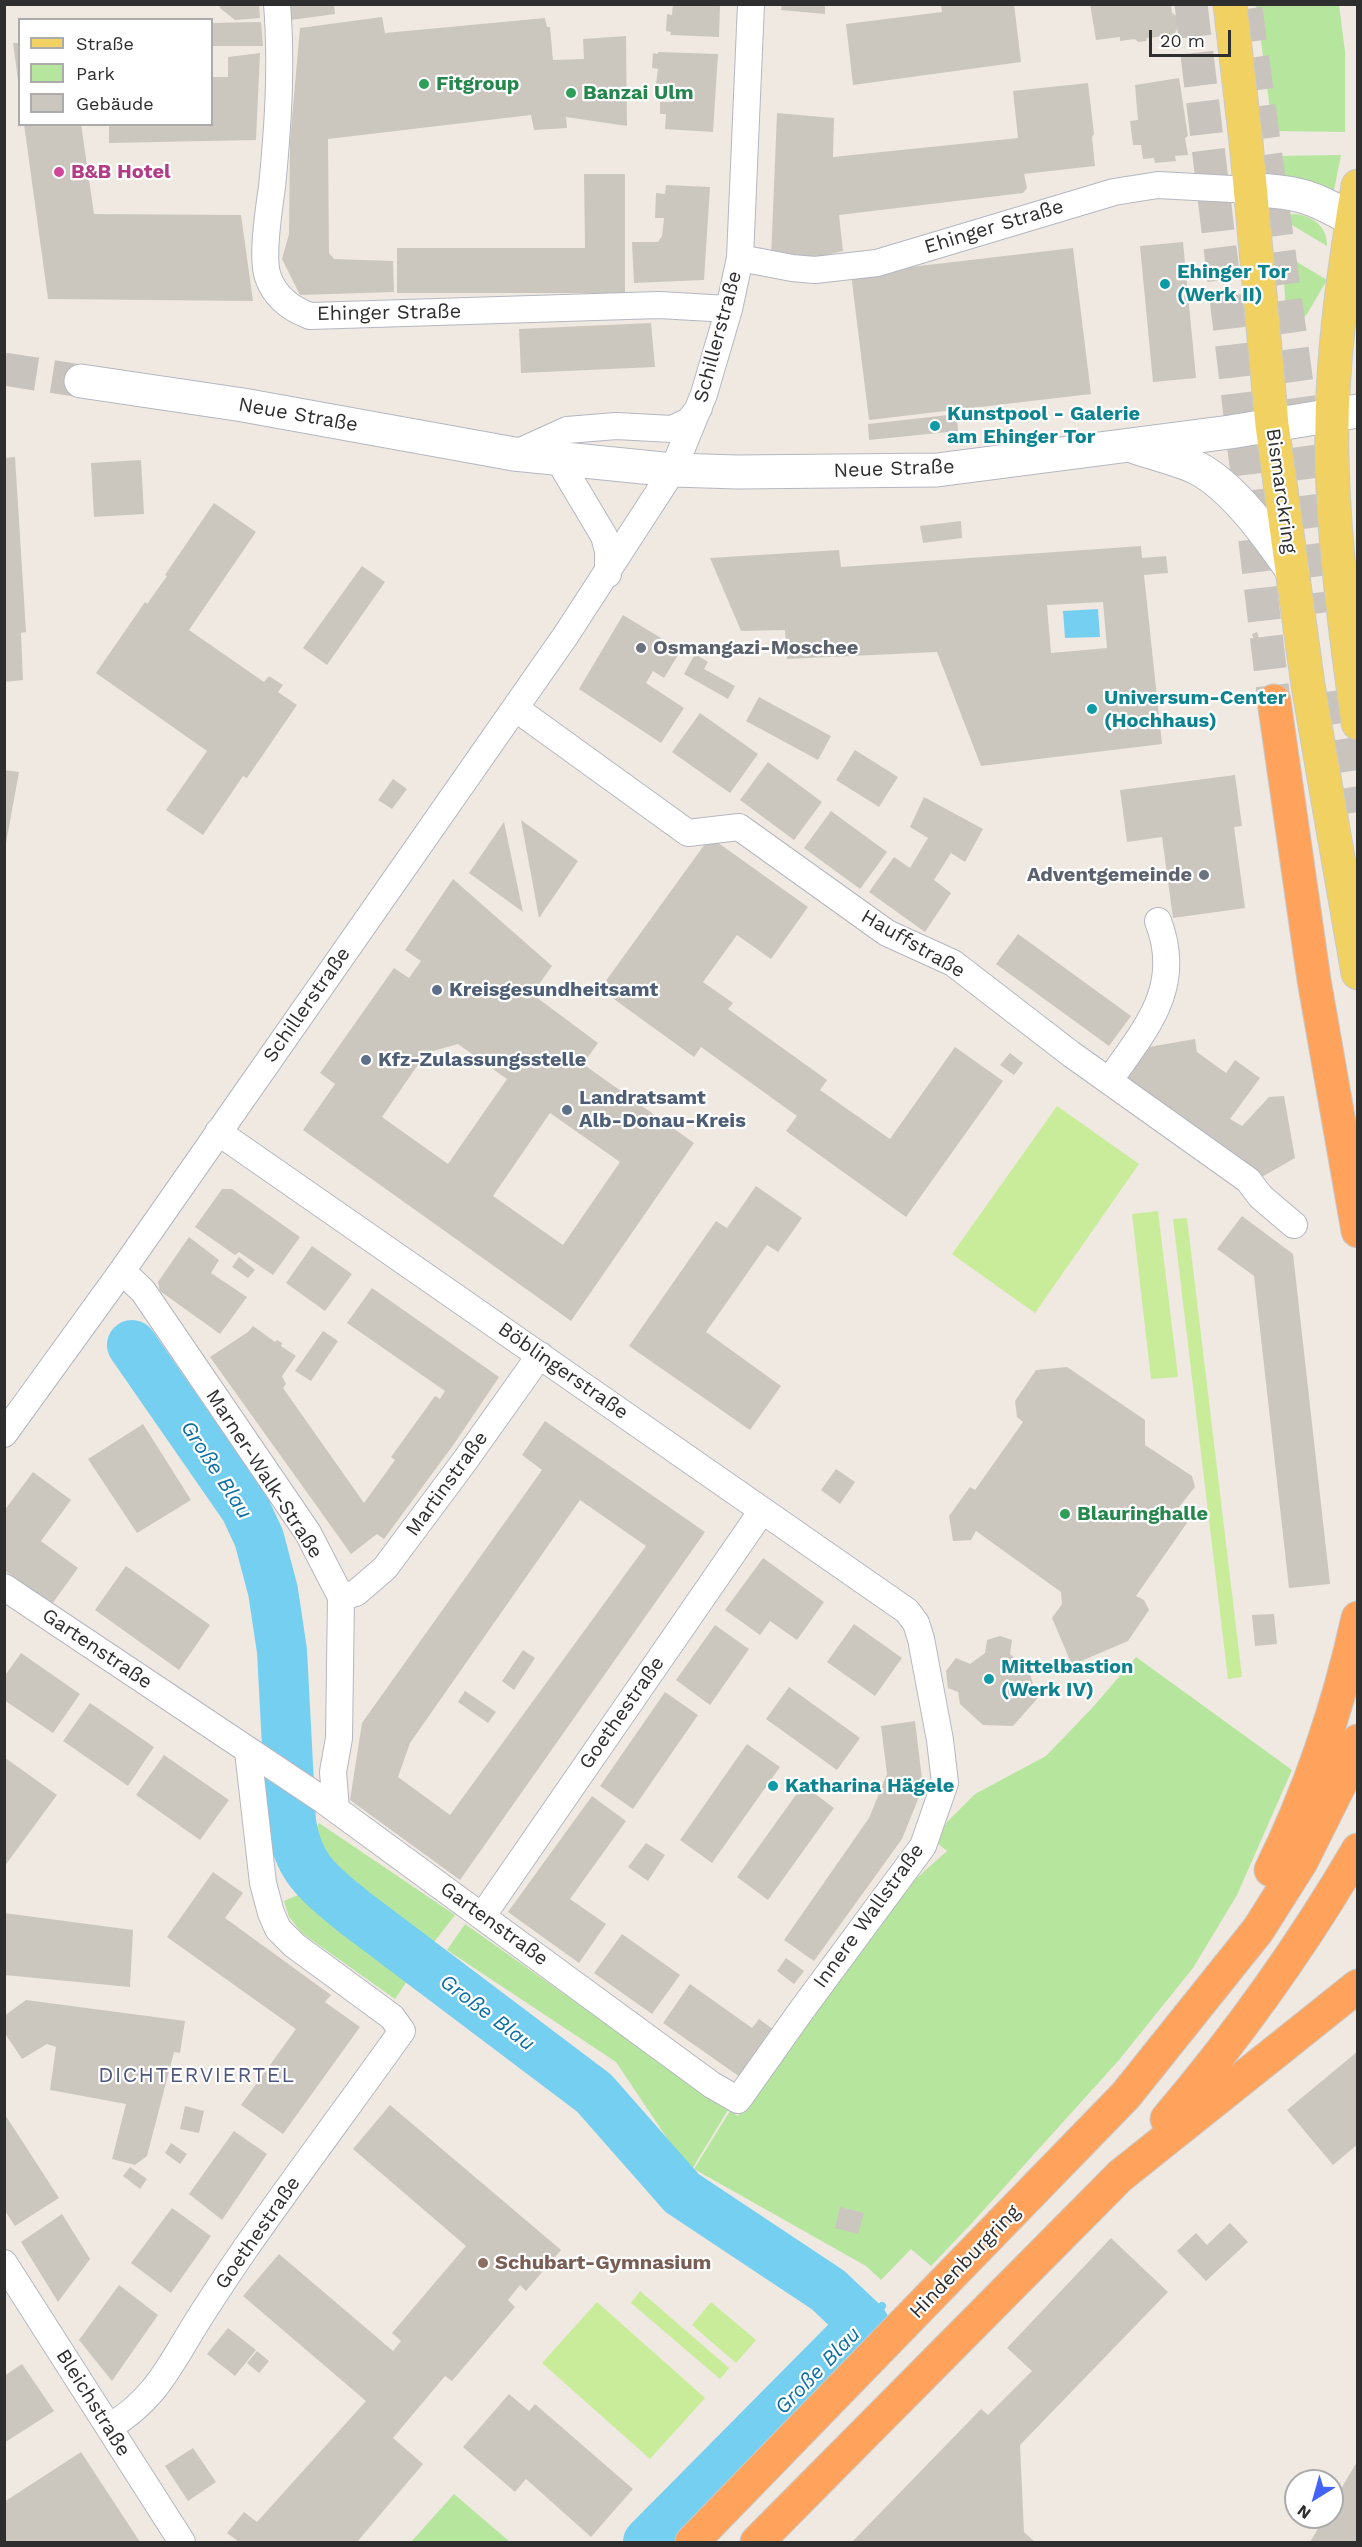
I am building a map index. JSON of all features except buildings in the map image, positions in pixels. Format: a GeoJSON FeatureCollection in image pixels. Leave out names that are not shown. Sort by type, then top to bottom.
{"type":"FeatureCollection","features":[{"type":"Feature","properties":{"kind":"highway"},"geometry":{"type":"LineString","coordinates":[[1274,701],[1314,980],[1358,1232]]}},
{"type":"Feature","properties":{"kind":"highway"},"geometry":{"type":"LineString","coordinates":[[1225,1970],[1246,1920],[1291,1829],[1323,1743],[1358,1618]]}},
{"type":"Feature","properties":{"kind":"highway"},"geometry":{"type":"LineString","coordinates":[[1225,1970],[1258,1930],[1301,1862],[1340,1784],[1358,1741]]}},
{"type":"Feature","properties":{"kind":"highway"},"geometry":{"type":"LineString","coordinates":[[757,2542],[1120,2176],[1211,2067],[1262,2000],[1323,1910],[1358,1850]]}},
{"type":"Feature","properties":{"kind":"highway","name":"Hindenburgring"},"geometry":{"type":"LineString","coordinates":[[692,2542],[1126,2095],[1198,2007],[1225,1970]]}},
{"type":"Feature","properties":{"kind":"highway"},"geometry":{"type":"LineString","coordinates":[[1120,2176],[1358,1986]]}},
{"type":"Feature","properties":{"kind":"main road","name":"Bismarckring"},"geometry":{"type":"LineString","coordinates":[[1230,4],[1272,425],[1308,685],[1358,974]]}},
{"type":"Feature","properties":{"kind":"main road"},"geometry":{"type":"LineString","coordinates":[[1358,186],[1355,222],[1342,278],[1345,412],[1332,459],[1339,553],[1358,723]]}},
{"type":"Feature","properties":{"kind":"main road"},"geometry":{"type":"LineString","coordinates":[[1250,190],[1280,190],[1304,195],[1330,206],[1355,222]]}},
{"type":"Feature","properties":{"kind":"main road","name":"Neue Straße"},"geometry":{"type":"LineString","coordinates":[[79,372],[243,405],[514,454],[674,470],[738,472],[937,470],[1272,425],[1345,412]]}},
{"type":"Feature","properties":{"kind":"main road"},"geometry":{"type":"LineString","coordinates":[[1127,444],[1197,468],[1218,484],[1261,527],[1292,570]]}},
{"type":"Feature","properties":{"kind":"street","name":"Ehinger Straße"},"geometry":{"type":"LineString","coordinates":[[277,4],[281,50],[272,186],[266,226],[267,276],[290,309],[310,316],[648,306],[729,309]]}},
{"type":"Feature","properties":{"kind":"street","name":"Schillerstraße"},"geometry":{"type":"LineString","coordinates":[[4,1434],[122,1270],[515,708],[608,574],[652,500],[674,470],[699,408],[729,309],[740,258],[751,4]]}},
{"type":"Feature","properties":{"kind":"street","name":"Ehinger Straße"},"geometry":{"type":"LineString","coordinates":[[740,258],[815,270],[878,263],[1114,192],[1158,186],[1250,190]]}},
{"type":"Feature","properties":{"kind":"street"},"geometry":{"type":"LineString","coordinates":[[514,454],[567,430],[616,426],[672,429],[689,421],[699,408]]}},
{"type":"Feature","properties":{"kind":"street"},"geometry":{"type":"LineString","coordinates":[[558,459],[604,536],[608,551],[608,574]]}},
{"type":"Feature","properties":{"kind":"street","name":"Hauffstraße"},"geometry":{"type":"LineString","coordinates":[[515,708],[688,833],[739,827],[887,933],[953,963],[1109,1082],[1248,1180],[1261,1197],[1294,1225]]}},
{"type":"Feature","properties":{"kind":"street"},"geometry":{"type":"LineString","coordinates":[[1109,1082],[1154,1018],[1161,1002],[1167,960],[1166,940],[1158,921]]}},
{"type":"Feature","properties":{"kind":"street","name":"Böblingerstraße"},"geometry":{"type":"LineString","coordinates":[[218,1132],[907,1611]]}},
{"type":"Feature","properties":{"kind":"street","name":"Marner-Walk-Straße"},"geometry":{"type":"LineString","coordinates":[[122,1270],[143,1291],[308,1533],[340,1597],[339,1738],[330,1804]]}},
{"type":"Feature","properties":{"kind":"street","name":"Martinstraße"},"geometry":{"type":"LineString","coordinates":[[340,1597],[356,1593],[385,1568],[540,1355]]}},
{"type":"Feature","properties":{"kind":"street","name":"Goethestraße"},"geometry":{"type":"LineString","coordinates":[[483,1915],[762,1511]]}},
{"type":"Feature","properties":{"kind":"street","name":"Gartenstraße"},"geometry":{"type":"LineString","coordinates":[[4,1587],[330,1804],[712,2085],[738,2100]]}},
{"type":"Feature","properties":{"kind":"street","name":"Innere Wallstraße"},"geometry":{"type":"LineString","coordinates":[[738,2100],[923,1846],[945,1783],[940,1740],[921,1640],[916,1623],[907,1611]]}},
{"type":"Feature","properties":{"kind":"street","name":"Goethestraße"},"geometry":{"type":"LineString","coordinates":[[109,2427],[128,2416],[146,2400],[167,2373],[194,2326],[245,2250],[402,2031],[392,2017],[294,1945],[278,1929],[263,1883],[255,1755]]}},
{"type":"Feature","properties":{"kind":"street","name":"Bleichstraße"},"geometry":{"type":"LineString","coordinates":[[4,2263],[182,2542]]}},
{"type":"Feature","properties":{"kind":"green space"},"geometry":{"type":"Polygon","coordinates":[[[1256,5],[1339,5],[1345,51],[1345,132],[1273,131],[1256,5]]]}},
{"type":"Feature","properties":{"kind":"green space"},"geometry":{"type":"Polygon","coordinates":[[[1341,155],[1333,195],[1278,182],[1276,156],[1341,155]]]}},
{"type":"Feature","properties":{"kind":"green space"},"geometry":{"type":"Polygon","coordinates":[[[1292,214],[1305,216],[1317,222],[1327,239],[1327,246],[1282,219],[1292,214]]]}},
{"type":"Feature","properties":{"kind":"green space"},"geometry":{"type":"Polygon","coordinates":[[[1282,253],[1327,280],[1307,314],[1293,328],[1287,324],[1282,253]]]}},
{"type":"Feature","properties":{"kind":"green space"},"geometry":{"type":"Polygon","coordinates":[[[1057,1106],[1139,1164],[1035,1313],[952,1254],[1057,1106]]]}},
{"type":"Feature","properties":{"kind":"green space"},"geometry":{"type":"Polygon","coordinates":[[[1158,1211],[1178,1377],[1151,1379],[1132,1214],[1158,1211]]]}},
{"type":"Feature","properties":{"kind":"green space"},"geometry":{"type":"Polygon","coordinates":[[[1187,1218],[1242,1677],[1228,1679],[1173,1219],[1187,1218]]]}},
{"type":"Feature","properties":{"kind":"green space"},"geometry":{"type":"Polygon","coordinates":[[[1136,1657],[1292,1770],[1237,1895],[1193,1968],[1119,2060],[931,2266],[911,2249],[881,2280],[866,2266],[694,2169],[730,2111],[738,2116],[901,1892],[947,1851],[936,1842],[947,1822],[975,1794],[1046,1756],[1094,1706],[1136,1657]]]}},
{"type":"Feature","properties":{"kind":"green space"},"geometry":{"type":"Polygon","coordinates":[[[319,1823],[455,1915],[434,1942],[367,1897],[337,1870],[311,1839],[319,1823]]]}},
{"type":"Feature","properties":{"kind":"green space"},"geometry":{"type":"Polygon","coordinates":[[[298,1895],[410,1977],[395,1999],[302,1933],[289,1917],[284,1901],[298,1895]]]}},
{"type":"Feature","properties":{"kind":"green space"},"geometry":{"type":"Polygon","coordinates":[[[465,1924],[728,2110],[692,2169],[677,2153],[616,2062],[447,1950],[465,1924]]]}},
{"type":"Feature","properties":{"kind":"green space"},"geometry":{"type":"Polygon","coordinates":[[[640,2291],[729,2368],[720,2379],[631,2303],[640,2291]]]}},
{"type":"Feature","properties":{"kind":"green space"},"geometry":{"type":"Polygon","coordinates":[[[597,2302],[705,2398],[650,2459],[542,2363],[597,2302]]]}},
{"type":"Feature","properties":{"kind":"green space"},"geometry":{"type":"Polygon","coordinates":[[[711,2302],[756,2340],[736,2363],[692,2325],[711,2302]]]}},
{"type":"Feature","properties":{"kind":"green space"},"geometry":{"type":"Polygon","coordinates":[[[454,2494],[510,2542],[411,2542],[454,2494]]]}},
{"type":"Feature","properties":{"kind":"water"},"geometry":{"type":"Polygon","coordinates":[[[1098,609],[1100,637],[1065,638],[1063,611],[1098,609]]]}},
{"type":"Feature","properties":{"kind":"waterway","name":"Große Blau"},"geometry":{"type":"LineString","coordinates":[[132,1345],[245,1508],[259,1538],[273,1591],[282,1651],[291,1822],[299,1852],[312,1874],[354,1912],[594,2093],[682,2193],[828,2290],[864,2324],[648,2542]]}},
{"type":"Feature","properties":{"kind":"waterway"},"geometry":{"type":"LineString","coordinates":[[864,2324],[882,2306]]}},
{"type":"Feature","properties":{"kind":"tunnel"},"geometry":{"type":"LineString","coordinates":[[1191,4],[1274,701]]}},
{"type":"Feature","properties":{"kind":"tunnel"},"geometry":{"type":"LineString","coordinates":[[1246,9],[1328,612]]}},
{"type":"Feature","properties":{"kind":"tunnel"},"geometry":{"type":"LineString","coordinates":[[4,369],[81,381]]}},
{"type":"Feature","properties":{"kind":"tunnel"},"geometry":{"type":"LineString","coordinates":[[1339,690],[1358,812]]}},
{"type":"Feature","properties":{"kind":"place","name":"Fitgroup"},"geometry":{"type":"Point","coordinates":[424,84]}},
{"type":"Feature","properties":{"kind":"place","name":"Banzai Ulm"},"geometry":{"type":"Point","coordinates":[571,93]}},
{"type":"Feature","properties":{"kind":"place","name":"B&B Hotel"},"geometry":{"type":"Point","coordinates":[59,172]}},
{"type":"Feature","properties":{"kind":"place","name":"Ehinger Tor (Werk II)"},"geometry":{"type":"Point","coordinates":[1165,284]}},
{"type":"Feature","properties":{"kind":"place","name":"Kunstpool - Galerie am Ehinger Tor"},"geometry":{"type":"Point","coordinates":[935,426]}},
{"type":"Feature","properties":{"kind":"place","name":"Osmangazi-Moschee"},"geometry":{"type":"Point","coordinates":[641,648]}},
{"type":"Feature","properties":{"kind":"place","name":"Universum-Center (Hochhaus)"},"geometry":{"type":"Point","coordinates":[1092,709]}},
{"type":"Feature","properties":{"kind":"place","name":"Adventgemeinde"},"geometry":{"type":"Point","coordinates":[1204,875]}},
{"type":"Feature","properties":{"kind":"place","name":"Kreisgesundheitsamt"},"geometry":{"type":"Point","coordinates":[437,990]}},
{"type":"Feature","properties":{"kind":"place","name":"Kfz-Zulassungsstelle"},"geometry":{"type":"Point","coordinates":[366,1060]}},
{"type":"Feature","properties":{"kind":"place","name":"Landratsamt Alb-Donau-Kreis"},"geometry":{"type":"Point","coordinates":[567,1110]}},
{"type":"Feature","properties":{"kind":"place","name":"Blauringhalle"},"geometry":{"type":"Point","coordinates":[1065,1514]}},
{"type":"Feature","properties":{"kind":"place","name":"Mittelbastion (Werk IV)"},"geometry":{"type":"Point","coordinates":[989,1679]}},
{"type":"Feature","properties":{"kind":"place","name":"Katharina Hägele"},"geometry":{"type":"Point","coordinates":[773,1786]}},
{"type":"Feature","properties":{"kind":"place","name":"Schubart-Gymnasium"},"geometry":{"type":"Point","coordinates":[483,2263]}},
{"type":"Feature","properties":{"kind":"district","name":"DICHTERVIERTEL"},"geometry":{"type":"Point","coordinates":[197,2076]}}]}
